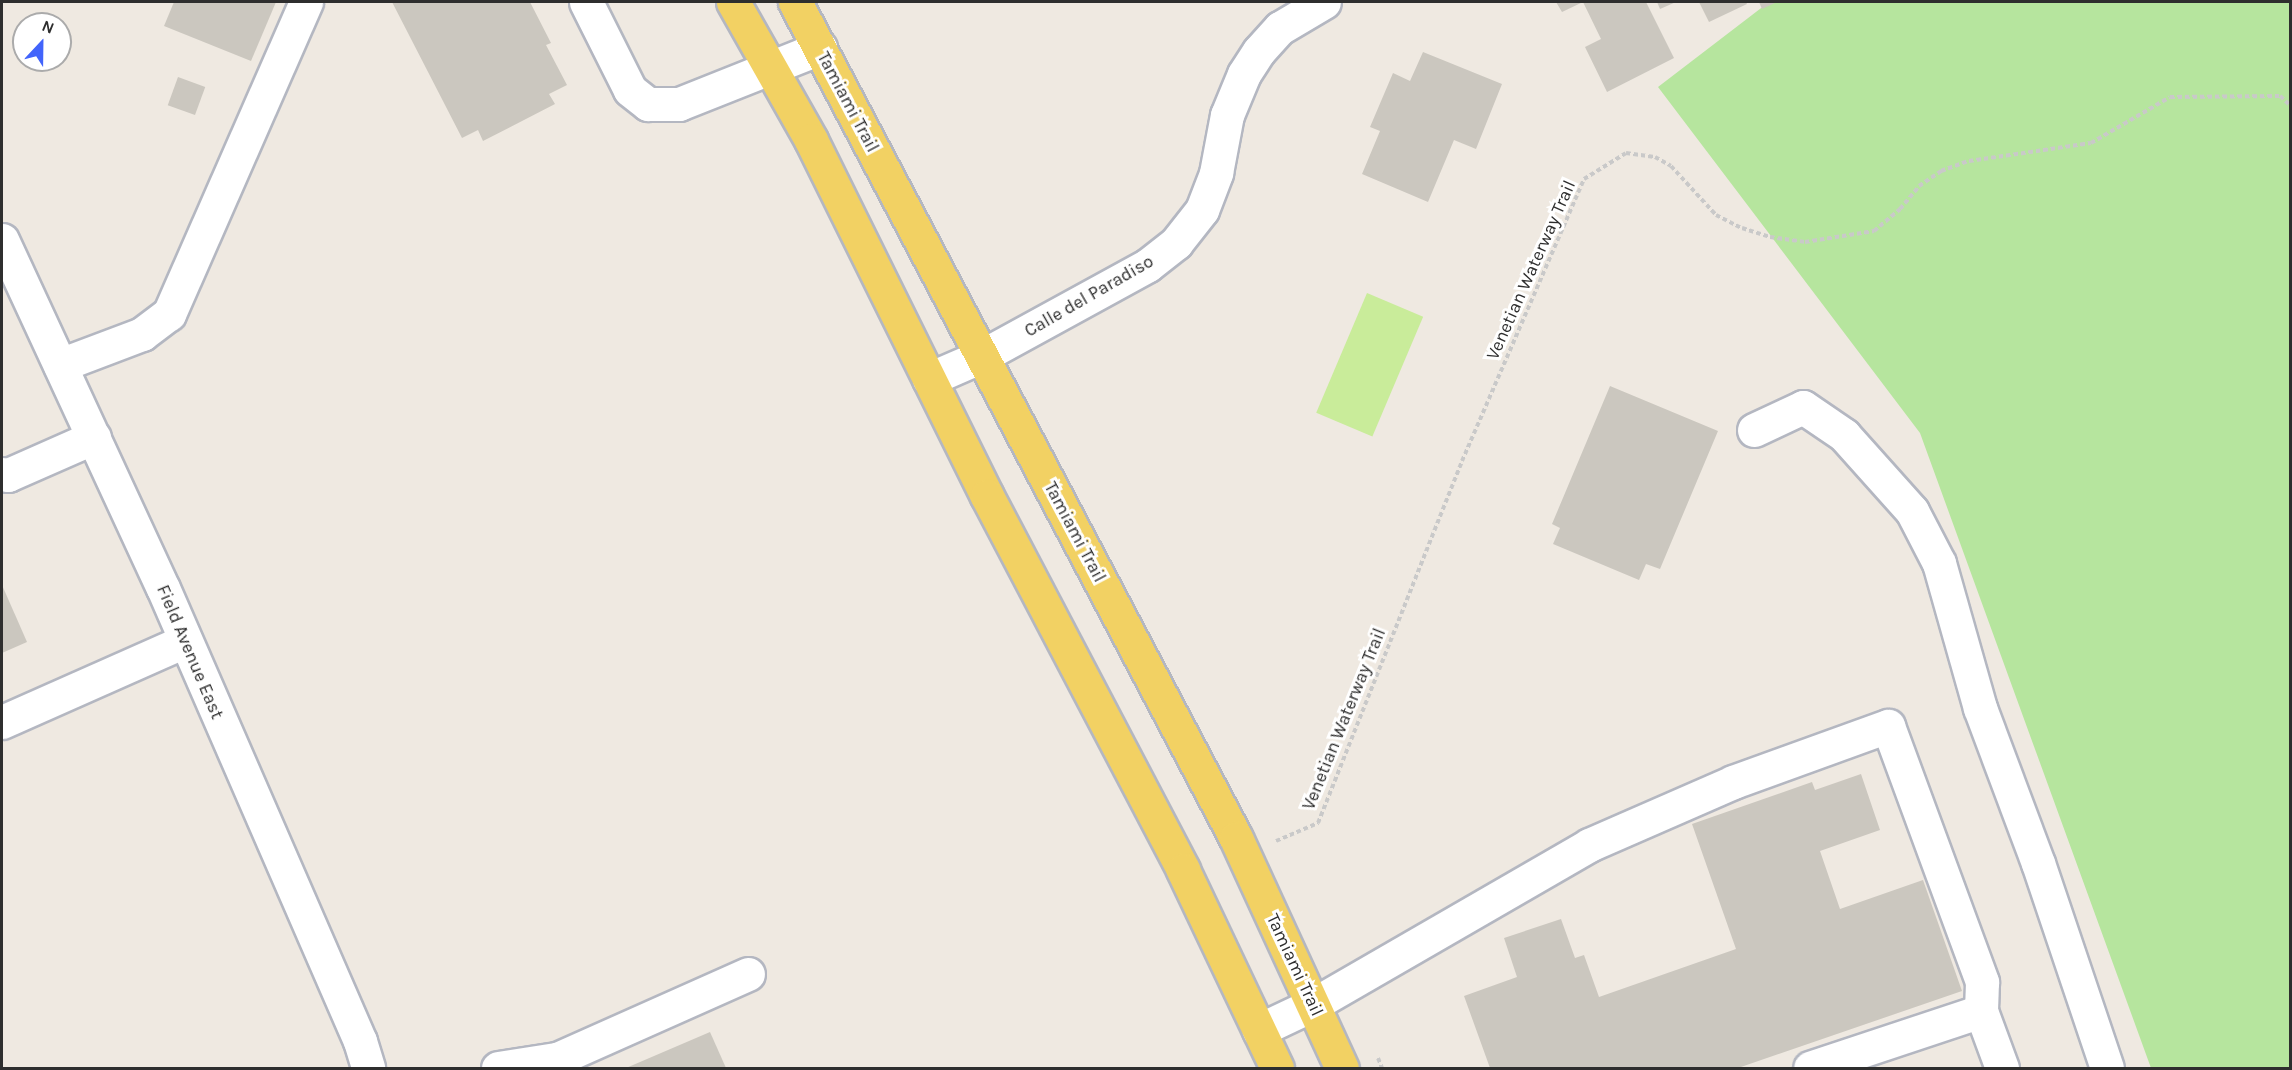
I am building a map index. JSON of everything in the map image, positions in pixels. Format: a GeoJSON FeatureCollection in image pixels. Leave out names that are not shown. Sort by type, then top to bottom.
{"type":"FeatureCollection","features":[{"type":"Feature","properties":{"kind":"main road"},"geometry":{"type":"LineString","coordinates":[[733,2],[811,140],[929,379],[1183,870],[1277,1068]]}},
{"type":"Feature","properties":{"kind":"main road","name":"Tamiami Trail"},"geometry":{"type":"LineString","coordinates":[[795,2],[1236,838],[1342,1068]]}},
{"type":"Feature","properties":{"kind":"street"},"geometry":{"type":"LineString","coordinates":[[60,365],[142,334],[169,314],[306,2]]}},
{"type":"Feature","properties":{"kind":"street"},"geometry":{"type":"LineString","coordinates":[[586,2],[630,90],[648,104],[679,104],[820,48]]}},
{"type":"Feature","properties":{"kind":"street","name":"Calle del Paradiso"},"geometry":{"type":"LineString","coordinates":[[929,379],[982,356],[1148,265],[1176,243],[1202,210],[1216,173],[1227,116],[1244,74],[1259,51],[1280,28],[1324,2]]}},
{"type":"Feature","properties":{"kind":"street","name":"Field Avenue East"},"geometry":{"type":"LineString","coordinates":[[2,240],[94,437],[185,641],[360,1041],[368,1068]]}},
{"type":"Feature","properties":{"kind":"street"},"geometry":{"type":"LineString","coordinates":[[1754,430],[1803,407],[1844,435],[1912,511],[1939,563],[1980,708],[2038,863],[2107,1068]]}},
{"type":"Feature","properties":{"kind":"street"},"geometry":{"type":"LineString","coordinates":[[2,474],[8,475],[94,437]]}},
{"type":"Feature","properties":{"kind":"street"},"geometry":{"type":"LineString","coordinates":[[2,722],[185,641]]}},
{"type":"Feature","properties":{"kind":"street"},"geometry":{"type":"LineString","coordinates":[[1259,1030],[1314,1004],[1589,844],[1733,782],[1888,726],[1982,982],[1981,1011],[2002,1068]]}},
{"type":"Feature","properties":{"kind":"street"},"geometry":{"type":"LineString","coordinates":[[498,1068],[559,1064],[748,974]]}},
{"type":"Feature","properties":{"kind":"street"},"geometry":{"type":"LineString","coordinates":[[1810,1068],[1981,1011]]}},
{"type":"Feature","properties":{"kind":"path","name":"Venetian Waterway Trail"},"geometry":{"type":"LineString","coordinates":[[1279,853],[1274,842],[1318,823],[1462,461],[1584,178],[1626,153],[1655,157],[1671,166],[1716,215],[1742,228],[1770,237],[1805,242],[1874,231],[1900,209],[1919,186],[1941,171],[1969,160],[2091,143],[2170,97],[2280,96],[2290,105]]}},
{"type":"Feature","properties":{"kind":"path"},"geometry":{"type":"LineString","coordinates":[[1374,1050],[1382,1068]]}},
{"type":"Feature","properties":{"kind":"green space"},"geometry":{"type":"Polygon","coordinates":[[[1769,2],[2290,2],[2290,1068],[2151,1068],[1920,433],[1658,87],[1769,2]]]}},
{"type":"Feature","properties":{"kind":"green space"},"geometry":{"type":"Polygon","coordinates":[[[1367,293],[1423,317],[1372,437],[1316,413],[1367,293]]]}},
{"type":"Feature","properties":{"kind":"building"},"geometry":{"type":"Polygon","coordinates":[[[174,2],[276,2],[251,61],[164,26],[174,2]]]}},
{"type":"Feature","properties":{"kind":"building"},"geometry":{"type":"Polygon","coordinates":[[[392,2],[530,2],[551,43],[546,45],[567,85],[549,94],[555,104],[483,141],[478,130],[462,138],[392,2]]]}},
{"type":"Feature","properties":{"kind":"building"},"geometry":{"type":"Polygon","coordinates":[[[1556,2],[1583,2],[1562,12],[1556,2]]]}},
{"type":"Feature","properties":{"kind":"building"},"geometry":{"type":"Polygon","coordinates":[[[1583,2],[1646,2],[1674,58],[1607,92],[1585,47],[1601,39],[1583,2]]]}},
{"type":"Feature","properties":{"kind":"building"},"geometry":{"type":"Polygon","coordinates":[[[1657,2],[1676,2],[1660,9],[1657,2]]]}},
{"type":"Feature","properties":{"kind":"building"},"geometry":{"type":"Polygon","coordinates":[[[1699,2],[1746,2],[1747,4],[1709,22],[1699,2]]]}},
{"type":"Feature","properties":{"kind":"building"},"geometry":{"type":"Polygon","coordinates":[[[1759,2],[1777,2],[1762,9],[1759,2]]]}},
{"type":"Feature","properties":{"kind":"building"},"geometry":{"type":"Polygon","coordinates":[[[1423,52],[1502,84],[1476,149],[1454,140],[1428,202],[1362,174],[1380,131],[1370,127],[1393,73],[1410,81],[1423,52]]]}},
{"type":"Feature","properties":{"kind":"building"},"geometry":{"type":"Polygon","coordinates":[[[178,77],[205,87],[195,115],[168,105],[178,77]]]}},
{"type":"Feature","properties":{"kind":"building"},"geometry":{"type":"Polygon","coordinates":[[[1610,386],[1718,431],[1660,569],[1646,564],[1639,580],[1553,544],[1560,528],[1552,524],[1610,386]]]}},
{"type":"Feature","properties":{"kind":"building"},"geometry":{"type":"Polygon","coordinates":[[[2,585],[27,642],[2,653],[2,585]]]}},
{"type":"Feature","properties":{"kind":"building"},"geometry":{"type":"Polygon","coordinates":[[[1861,774],[1880,830],[1820,851],[1840,909],[1923,880],[1962,991],[1738,1068],[1490,1068],[1464,996],[1517,977],[1504,938],[1561,919],[1575,958],[1584,955],[1599,997],[1736,949],[1692,824],[1812,782],[1815,790],[1861,774]]]}},
{"type":"Feature","properties":{"kind":"building"},"geometry":{"type":"Polygon","coordinates":[[[710,1032],[726,1068],[626,1068],[710,1032]]]}}]}
